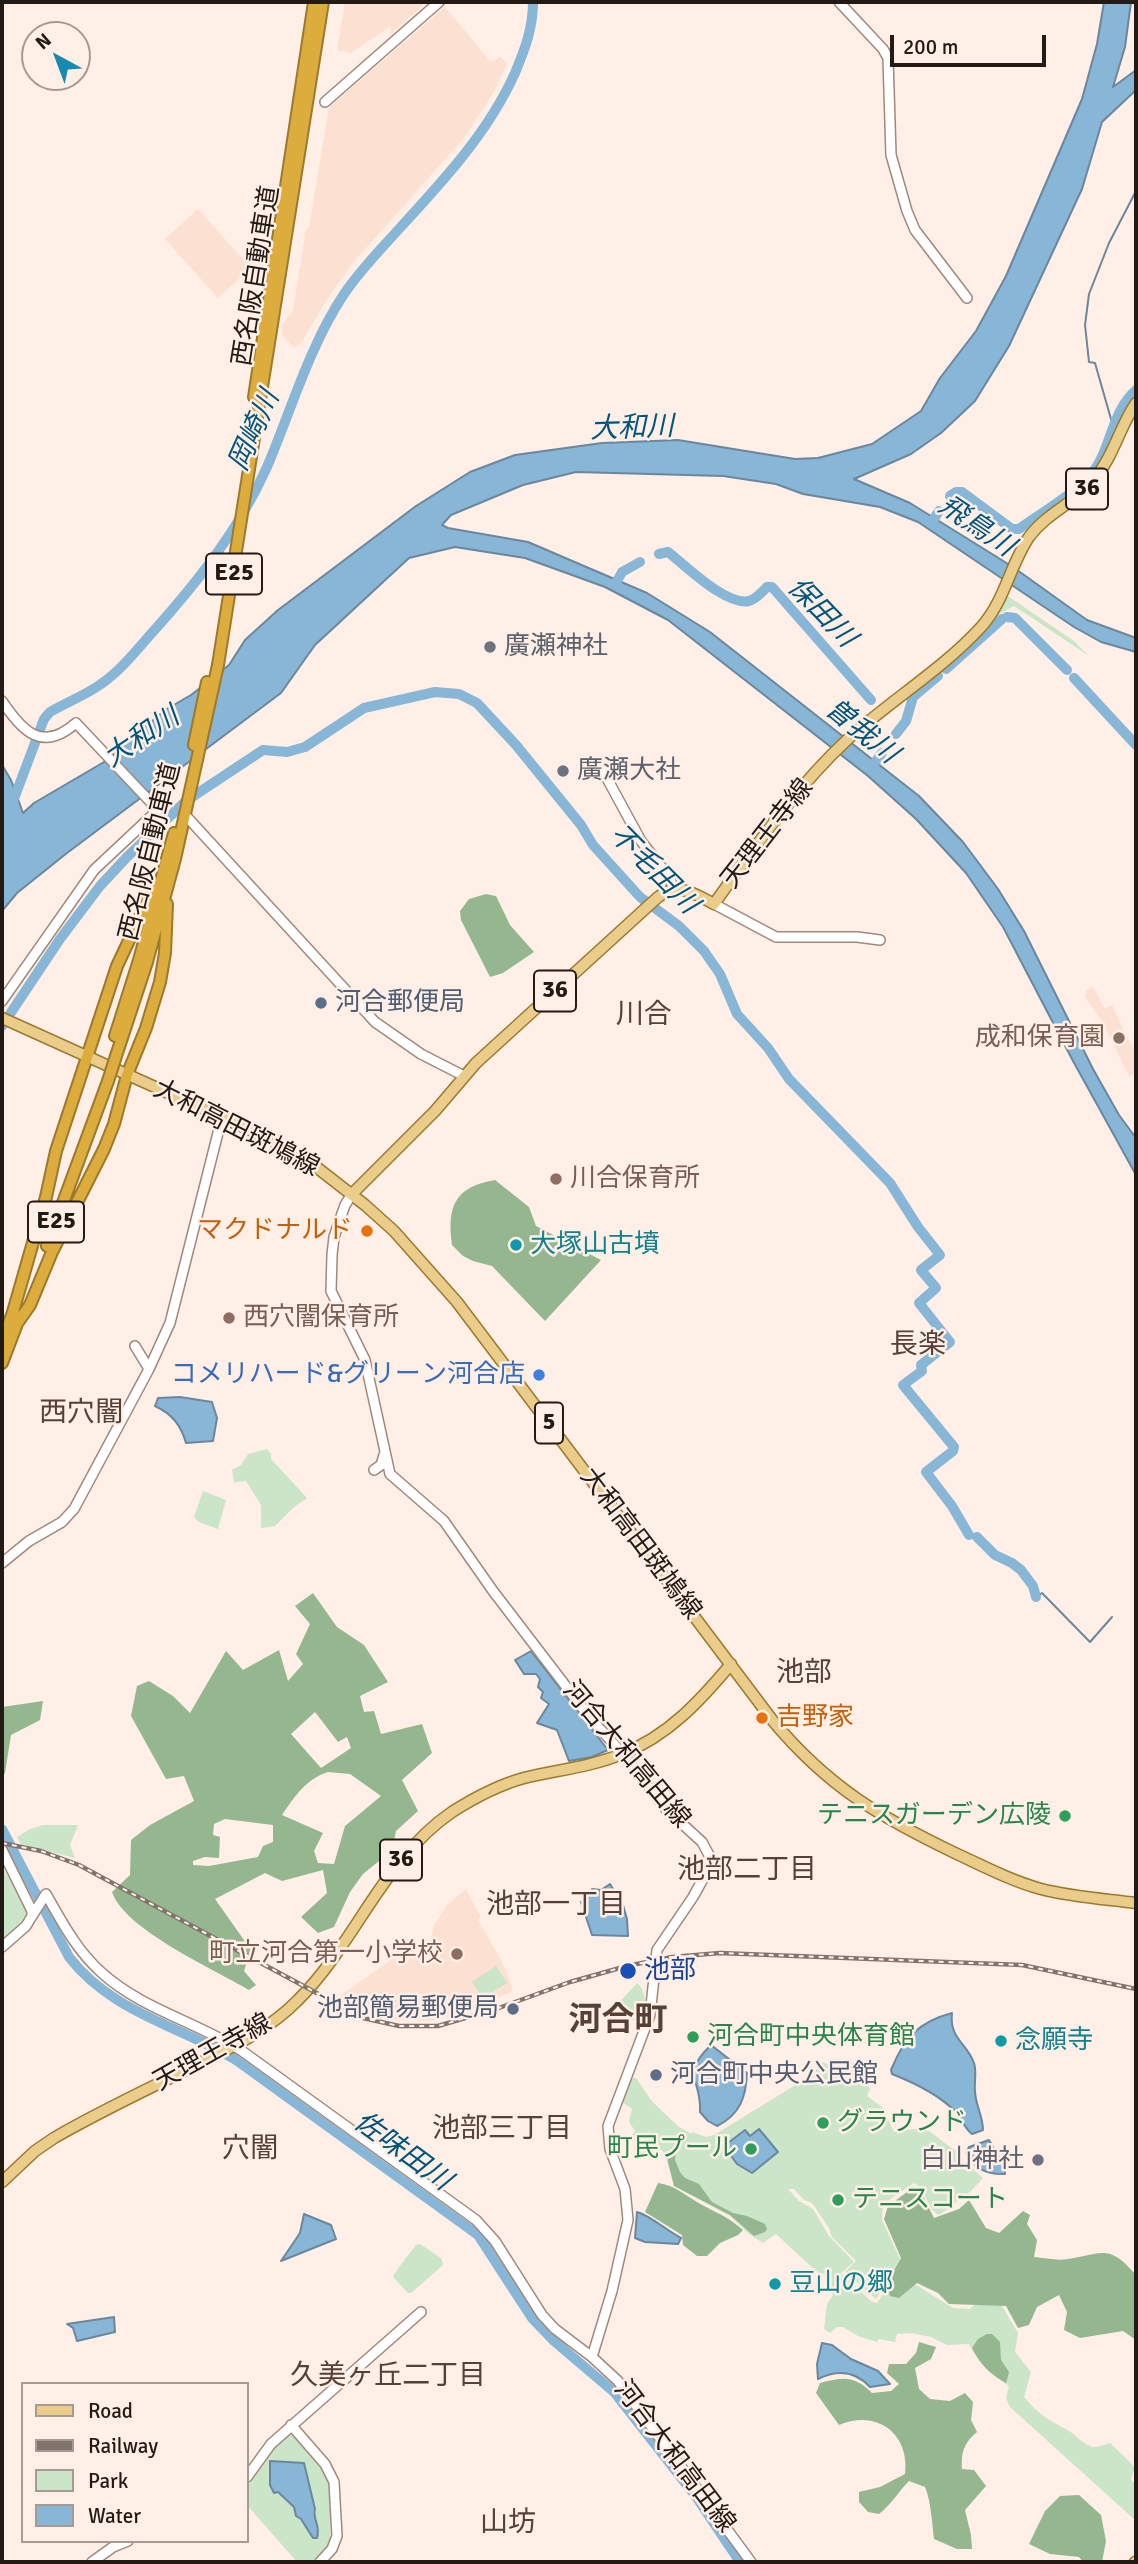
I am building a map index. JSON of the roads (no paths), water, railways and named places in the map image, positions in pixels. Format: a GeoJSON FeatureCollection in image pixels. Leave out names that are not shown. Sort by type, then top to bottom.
{"type":"FeatureCollection","features":[{"type":"Feature","properties":{"kind":"highway","name":"西名阪自動車道"},"geometry":{"type":"LineString","coordinates":[[2,1363],[14,1320],[105,1079],[171,860],[204,732],[225,624],[305,88],[314,2]]}},
{"type":"Feature","properties":{"kind":"highway","name":"西名阪自動車道"},"geometry":{"type":"LineString","coordinates":[[305,88],[323,2]]}},
{"type":"Feature","properties":{"kind":"highway"},"geometry":{"type":"LineString","coordinates":[[14,1320],[56,1151],[117,967],[171,860]]}},
{"type":"Feature","properties":{"kind":"highway"},"geometry":{"type":"LineString","coordinates":[[14,1320],[30,1305],[57,1240],[104,1149],[160,982],[165,953],[167,903],[173,880],[171,860]]}},
{"type":"Feature","properties":{"kind":"highway","name":"西名阪自動車道"},"geometry":{"type":"LineString","coordinates":[[2,1342],[14,1320]]}},
{"type":"Feature","properties":{"kind":"main road","name":"天理王寺線"},"geometry":{"type":"LineString","coordinates":[[673,888],[687,891],[714,904],[794,797],[823,764],[863,726],[971,636],[990,615],[1016,560],[1035,531],[1096,478],[1136,403]]}},
{"type":"Feature","properties":{"kind":"main road","name":"36"},"geometry":{"type":"LineString","coordinates":[[352,1194],[435,1111],[482,1057],[650,905],[673,888]]}},
{"type":"Feature","properties":{"kind":"main road","name":"大和高田斑鳩線"},"geometry":{"type":"LineString","coordinates":[[2,1018],[286,1148],[329,1175],[394,1231],[457,1302],[774,1721],[806,1758],[846,1792],[889,1820],[1027,1885],[1067,1894],[1136,1903]]}},
{"type":"Feature","properties":{"kind":"main road","name":"天理王寺線"},"geometry":{"type":"LineString","coordinates":[[2,2182],[35,2151],[54,2138],[232,2047],[276,2020],[305,1994],[405,1856],[449,1814],[509,1783],[623,1754],[650,1740],[678,1720],[706,1694],[731,1664]]}},
{"type":"Feature","properties":{"kind":"street"},"geometry":{"type":"LineString","coordinates":[[325,102],[439,2]]}},
{"type":"Feature","properties":{"kind":"street"},"geometry":{"type":"LineString","coordinates":[[839,2],[888,58],[891,155],[907,211],[915,230],[967,298]]}},
{"type":"Feature","properties":{"kind":"street"},"geometry":{"type":"LineString","coordinates":[[2,701],[16,721],[30,733],[45,738],[60,736],[76,723],[158,810],[110,854],[84,884],[2,1001]]}},
{"type":"Feature","properties":{"kind":"street"},"geometry":{"type":"LineString","coordinates":[[603,771],[641,841],[670,878],[673,888]]}},
{"type":"Feature","properties":{"kind":"street"},"geometry":{"type":"LineString","coordinates":[[187,817],[375,1022],[421,1054],[464,1076]]}},
{"type":"Feature","properties":{"kind":"street"},"geometry":{"type":"LineString","coordinates":[[714,904],[776,937],[857,937],[880,940]]}},
{"type":"Feature","properties":{"kind":"street"},"geometry":{"type":"LineString","coordinates":[[2,1563],[29,1541],[62,1522],[74,1509],[149,1369],[173,1313],[222,1117]]}},
{"type":"Feature","properties":{"kind":"street","name":"河合大和高田線"},"geometry":{"type":"LineString","coordinates":[[352,1194],[345,1205],[334,1237],[331,1291],[365,1360],[388,1470],[394,1479],[429,1506],[449,1526],[493,1591],[591,1719],[623,1754],[666,1809],[705,1846],[710,1863],[687,1907],[657,1950],[650,2015],[608,2126],[610,2149],[625,2189],[628,2220],[612,2291],[592,2357]]}},
{"type":"Feature","properties":{"kind":"street"},"geometry":{"type":"LineString","coordinates":[[135,1346],[149,1369]]}},
{"type":"Feature","properties":{"kind":"street"},"geometry":{"type":"LineString","coordinates":[[374,1470],[381,1465],[384,1455]]}},
{"type":"Feature","properties":{"kind":"street"},"geometry":{"type":"LineString","coordinates":[[2,1850],[34,1914],[26,1926],[2,1948]]}},
{"type":"Feature","properties":{"kind":"street","name":"河合大和高田線"},"geometry":{"type":"LineString","coordinates":[[34,1914],[46,1894],[84,1954],[115,1984],[136,1998],[232,2047],[476,2220],[495,2241],[542,2315],[618,2381],[751,2562]]}},
{"type":"Feature","properties":{"kind":"street"},"geometry":{"type":"LineString","coordinates":[[248,2476],[271,2444],[291,2425],[421,2312]]}},
{"type":"Feature","properties":{"kind":"street"},"geometry":{"type":"LineString","coordinates":[[291,2425],[325,2464],[334,2482],[337,2536],[332,2549],[320,2562]]}},
{"type":"Feature","properties":{"kind":"street"},"geometry":{"type":"LineString","coordinates":[[92,2562],[123,2543]]}},
{"type":"Feature","properties":{"kind":"water","name":"大和川"},"geometry":{"type":"Polygon","coordinates":[[[1104,2],[1131,2],[1125,47],[1113,87],[1136,70],[1136,90],[1102,122],[1082,189],[1009,346],[975,401],[941,433],[911,454],[854,479],[910,503],[1013,567],[1087,620],[1136,638],[1136,652],[1101,642],[1074,627],[918,522],[880,507],[803,494],[776,484],[723,476],[576,472],[523,485],[451,515],[442,525],[528,542],[647,593],[710,632],[919,796],[963,842],[998,889],[1024,931],[1093,1069],[1119,1115],[1136,1138],[1136,1175],[1003,927],[966,873],[916,819],[868,776],[668,620],[605,587],[525,558],[455,547],[409,558],[315,645],[281,693],[67,853],[17,893],[2,911],[2,765],[11,780],[23,813],[34,803],[104,762],[165,710],[191,695],[229,665],[245,640],[278,610],[416,506],[470,472],[515,455],[602,443],[678,440],[795,459],[818,458],[872,444],[921,411],[940,378],[976,331],[1006,276],[1082,99],[1097,44],[1104,2]]]}},
{"type":"Feature","properties":{"kind":"water"},"geometry":{"type":"Polygon","coordinates":[[[180,1397],[212,1402],[217,1418],[213,1441],[186,1443],[175,1421],[155,1406],[158,1398],[180,1397]]]}},
{"type":"Feature","properties":{"kind":"water"},"geometry":{"type":"Polygon","coordinates":[[[531,1651],[608,1750],[592,1757],[569,1761],[557,1730],[537,1723],[549,1704],[541,1698],[543,1692],[538,1687],[540,1679],[536,1674],[524,1674],[515,1660],[531,1651]]]}},
{"type":"Feature","properties":{"kind":"water"},"geometry":{"type":"Polygon","coordinates":[[[610,1884],[623,1905],[628,1936],[592,1935],[581,1902],[585,1902],[592,1889],[601,1890],[610,1884]]]}},
{"type":"Feature","properties":{"kind":"water"},"geometry":{"type":"Polygon","coordinates":[[[952,2013],[953,2029],[975,2066],[975,2096],[983,2130],[972,2134],[956,2112],[942,2100],[892,2074],[891,2070],[901,2049],[914,2033],[930,2021],[952,2013]]]}},
{"type":"Feature","properties":{"kind":"water"},"geometry":{"type":"Polygon","coordinates":[[[711,2045],[747,2073],[740,2104],[725,2122],[717,2126],[700,2112],[694,2077],[696,2064],[711,2045]]]}},
{"type":"Feature","properties":{"kind":"water","name":"町民プール"},"geometry":{"type":"Polygon","coordinates":[[[759,2129],[778,2152],[752,2173],[737,2164],[724,2146],[745,2130],[750,2136],[759,2129]]]}},
{"type":"Feature","properties":{"kind":"water"},"geometry":{"type":"Polygon","coordinates":[[[989,2140],[1004,2166],[1005,2174],[982,2170],[966,2153],[969,2147],[989,2140]]]}},
{"type":"Feature","properties":{"kind":"water"},"geometry":{"type":"Polygon","coordinates":[[[637,2212],[681,2238],[678,2244],[645,2242],[635,2238],[637,2212]]]}},
{"type":"Feature","properties":{"kind":"water"},"geometry":{"type":"Polygon","coordinates":[[[304,2214],[331,2225],[336,2239],[281,2261],[300,2233],[304,2214]]]}},
{"type":"Feature","properties":{"kind":"water"},"geometry":{"type":"Polygon","coordinates":[[[114,2317],[115,2332],[77,2341],[73,2328],[67,2324],[114,2317]]]}},
{"type":"Feature","properties":{"kind":"water"},"geometry":{"type":"Polygon","coordinates":[[[822,2343],[832,2345],[851,2359],[878,2371],[890,2384],[870,2387],[846,2373],[818,2379],[817,2364],[822,2343]]]}},
{"type":"Feature","properties":{"kind":"water"},"geometry":{"type":"Polygon","coordinates":[[[270,2461],[304,2463],[315,2509],[317,2538],[313,2538],[301,2519],[296,2516],[294,2507],[278,2492],[274,2493],[270,2485],[270,2461]]]}},
{"type":"Feature","properties":{"kind":"waterway","name":"岡崎川"},"geometry":{"type":"LineString","coordinates":[[12,804],[44,719],[50,712],[95,688],[121,667],[184,596],[230,534],[267,467],[311,356],[344,294],[363,268],[463,155],[504,95],[525,47],[532,21],[533,2]]}},
{"type":"Feature","properties":{"kind":"waterway"},"geometry":{"type":"LineString","coordinates":[[1113,426],[1095,363],[1089,362],[1085,325],[1089,294],[1109,243],[1136,191]]}},
{"type":"Feature","properties":{"kind":"waterway","name":"飛鳥川"},"geometry":{"type":"LineString","coordinates":[[950,496],[962,492],[1012,529],[1019,529],[1067,496],[1090,476],[1103,455],[1121,409],[1136,390]]}},
{"type":"Feature","properties":{"kind":"waterway","name":"飛鳥川"},"geometry":{"type":"LineString","coordinates":[[932,522],[939,511]]}},
{"type":"Feature","properties":{"kind":"waterway","name":"保田川"},"geometry":{"type":"LineString","coordinates":[[659,554],[668,552],[707,584],[740,601],[752,600],[767,587],[772,587],[871,700]]}},
{"type":"Feature","properties":{"kind":"waterway","name":"保田川"},"geometry":{"type":"LineString","coordinates":[[615,585],[622,572],[640,562]]}},
{"type":"Feature","properties":{"kind":"waterway","name":"保田川"},"geometry":{"type":"LineString","coordinates":[[1007,617],[1015,618],[1067,670]]}},
{"type":"Feature","properties":{"kind":"waterway","name":"保田川"},"geometry":{"type":"LineString","coordinates":[[946,669],[1002,619]]}},
{"type":"Feature","properties":{"kind":"waterway","name":"保田川"},"geometry":{"type":"LineString","coordinates":[[896,734],[906,721],[913,697],[938,676]]}},
{"type":"Feature","properties":{"kind":"waterway","name":"保田川"},"geometry":{"type":"LineString","coordinates":[[1074,678],[1136,745]]}},
{"type":"Feature","properties":{"kind":"waterway","name":"不毛田川"},"geometry":{"type":"LineString","coordinates":[[2,1026],[60,939],[100,886],[186,801],[263,750],[287,752],[305,747],[364,708],[435,692],[459,694],[477,703],[516,745],[581,825],[593,845],[640,897],[679,926],[704,951],[720,974],[737,1014],[768,1048],[789,1079],[890,1183],[940,1255],[921,1270],[936,1288],[919,1303],[950,1342],[921,1365],[922,1371],[903,1385],[954,1447],[953,1451],[926,1472],[952,1506],[969,1535]]}},
{"type":"Feature","properties":{"kind":"waterway","name":"保田川"},"geometry":{"type":"LineString","coordinates":[[871,768],[882,753]]}},
{"type":"Feature","properties":{"kind":"waterway","name":"不毛田川"},"geometry":{"type":"LineString","coordinates":[[977,1537],[995,1555],[1021,1570],[1033,1586],[1036,1597]]}},
{"type":"Feature","properties":{"kind":"waterway"},"geometry":{"type":"LineString","coordinates":[[1036,1597],[1042,1593],[1090,1642],[1112,1617]]}},
{"type":"Feature","properties":{"kind":"waterway","name":"佐味田川"},"geometry":{"type":"LineString","coordinates":[[2,1829],[69,1957],[86,1976],[126,2005],[236,2060],[478,2235],[532,2318],[554,2341],[614,2392],[697,2498],[740,2562]]}},
{"type":"Feature","properties":{"kind":"railway"},"geometry":{"type":"LineString","coordinates":[[2,1843],[41,1851],[79,1865],[363,2018],[399,2026],[438,2026],[627,1966],[672,1957],[720,1953],[1022,1965],[1136,1989]]}},
{"type":"Feature","properties":{"kind":"place","name":"廣瀬神社"},"geometry":{"type":"Point","coordinates":[490,647]}},
{"type":"Feature","properties":{"kind":"place","name":"廣瀬大社"},"geometry":{"type":"Point","coordinates":[563,771]}},
{"type":"Feature","properties":{"kind":"place","name":"河合郵便局"},"geometry":{"type":"Point","coordinates":[321,1003]}},
{"type":"Feature","properties":{"kind":"place","name":"成和保育園"},"geometry":{"type":"Point","coordinates":[1119,1038]}},
{"type":"Feature","properties":{"kind":"place","name":"川合保育所"},"geometry":{"type":"Point","coordinates":[556,1179]}},
{"type":"Feature","properties":{"kind":"place","name":"マクドナルド"},"geometry":{"type":"Point","coordinates":[367,1231]}},
{"type":"Feature","properties":{"kind":"place","name":"大塚山古墳"},"geometry":{"type":"Point","coordinates":[516,1245]}},
{"type":"Feature","properties":{"kind":"place","name":"西穴闇保育所"},"geometry":{"type":"Point","coordinates":[229,1318]}},
{"type":"Feature","properties":{"kind":"place","name":"コメリハード&グリーン河合店"},"geometry":{"type":"Point","coordinates":[539,1375]}},
{"type":"Feature","properties":{"kind":"place","name":"吉野家"},"geometry":{"type":"Point","coordinates":[762,1718]}},
{"type":"Feature","properties":{"kind":"place","name":"テニスガーデン広陵"},"geometry":{"type":"Point","coordinates":[1065,1816]}},
{"type":"Feature","properties":{"kind":"place","name":"町立河合第一小学校"},"geometry":{"type":"Point","coordinates":[457,1954]}},
{"type":"Feature","properties":{"kind":"place","name":"池部"},"geometry":{"type":"Point","coordinates":[628,1971]}},
{"type":"Feature","properties":{"kind":"place","name":"池部簡易郵便局"},"geometry":{"type":"Point","coordinates":[513,2009]}},
{"type":"Feature","properties":{"kind":"place","name":"河合町中央体育館"},"geometry":{"type":"Point","coordinates":[693,2037]}},
{"type":"Feature","properties":{"kind":"place","name":"念願寺"},"geometry":{"type":"Point","coordinates":[1001,2041]}},
{"type":"Feature","properties":{"kind":"place","name":"河合町中央公民館"},"geometry":{"type":"Point","coordinates":[656,2075]}},
{"type":"Feature","properties":{"kind":"place","name":"グラウンド"},"geometry":{"type":"Point","coordinates":[823,2123]}},
{"type":"Feature","properties":{"kind":"place","name":"町民プール"},"geometry":{"type":"Point","coordinates":[751,2149]}},
{"type":"Feature","properties":{"kind":"place","name":"白山神社"},"geometry":{"type":"Point","coordinates":[1038,2160]}},
{"type":"Feature","properties":{"kind":"place","name":"テニスコート"},"geometry":{"type":"Point","coordinates":[838,2200]}},
{"type":"Feature","properties":{"kind":"place","name":"豆山の郷"},"geometry":{"type":"Point","coordinates":[775,2284]}},
{"type":"Feature","properties":{"kind":"district","name":"川合"},"geometry":{"type":"Point","coordinates":[644,1016]}},
{"type":"Feature","properties":{"kind":"district","name":"長楽"},"geometry":{"type":"Point","coordinates":[918,1346]}},
{"type":"Feature","properties":{"kind":"district","name":"西穴闇"},"geometry":{"type":"Point","coordinates":[81,1414]}},
{"type":"Feature","properties":{"kind":"district","name":"池部"},"geometry":{"type":"Point","coordinates":[804,1674]}},
{"type":"Feature","properties":{"kind":"district","name":"池部二丁目"},"geometry":{"type":"Point","coordinates":[747,1871]}},
{"type":"Feature","properties":{"kind":"district","name":"池部一丁目"},"geometry":{"type":"Point","coordinates":[556,1906]}},
{"type":"Feature","properties":{"kind":"district","name":"河合町"},"geometry":{"type":"Point","coordinates":[618,2021]}},
{"type":"Feature","properties":{"kind":"district","name":"池部三丁目"},"geometry":{"type":"Point","coordinates":[502,2130]}},
{"type":"Feature","properties":{"kind":"district","name":"穴闇"},"geometry":{"type":"Point","coordinates":[250,2150]}},
{"type":"Feature","properties":{"kind":"district","name":"久美ヶ丘二丁目"},"geometry":{"type":"Point","coordinates":[388,2377]}},
{"type":"Feature","properties":{"kind":"district","name":"山坊"},"geometry":{"type":"Point","coordinates":[508,2524]}},
{"type":"Feature","properties":{"kind":"water label","name":"曽我川"},"geometry":{"type":"Point","coordinates":[861,732]}}]}
